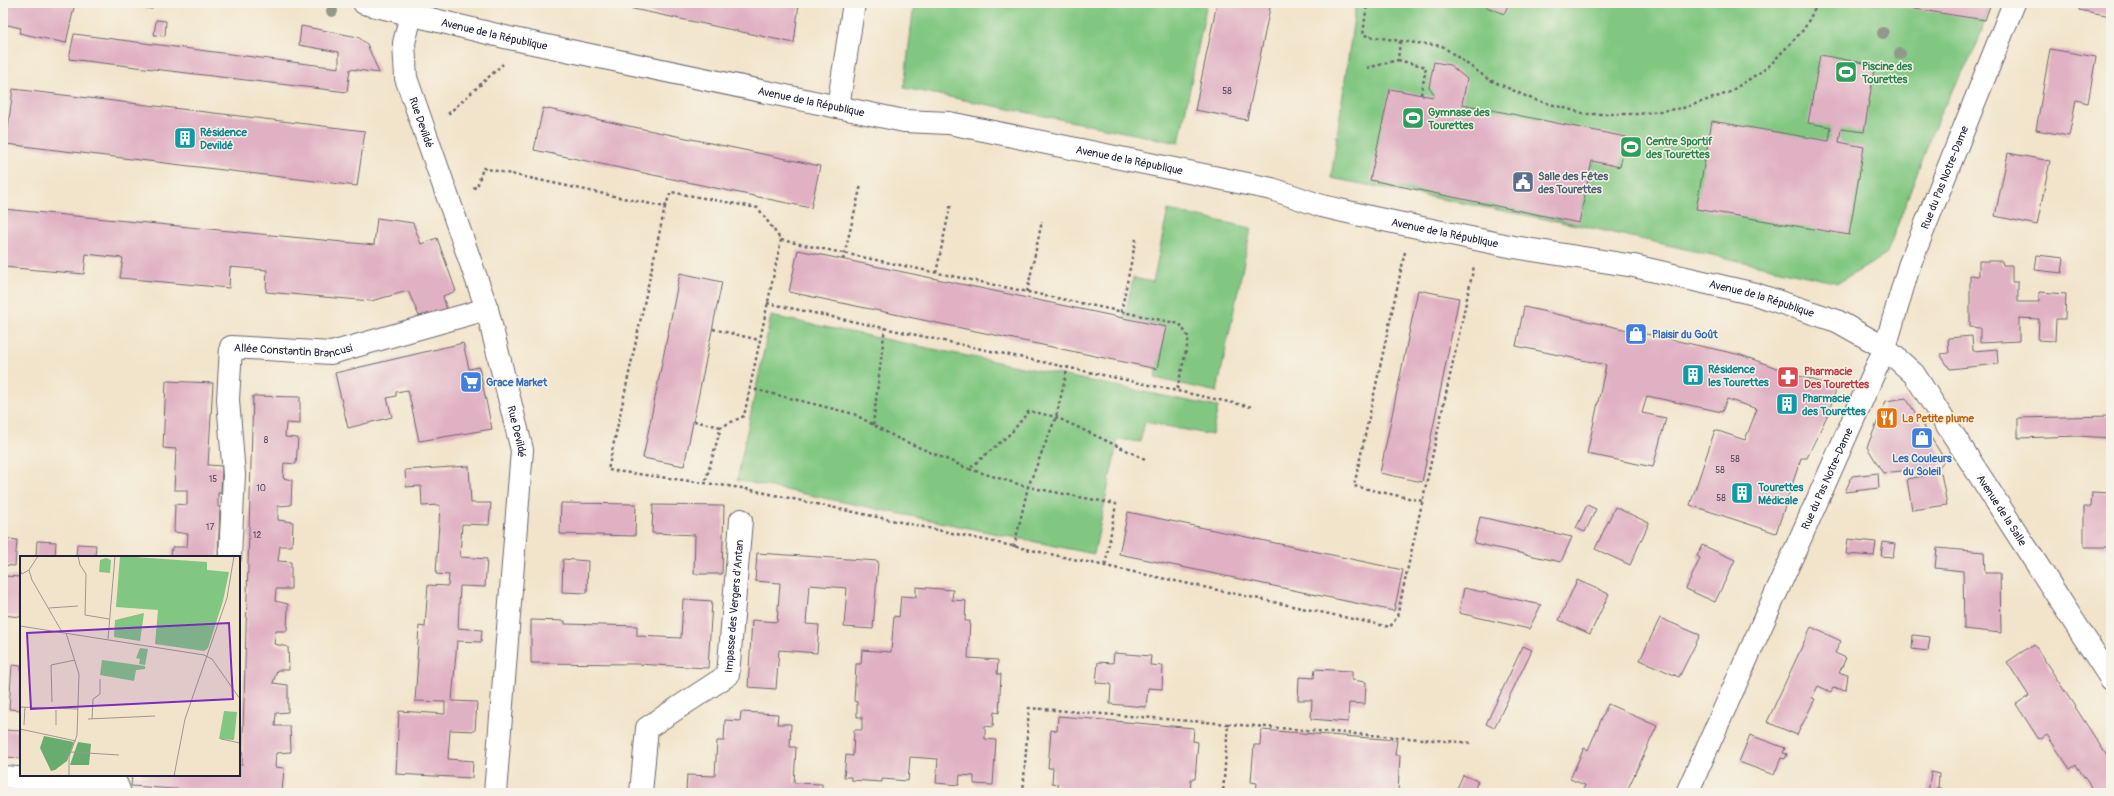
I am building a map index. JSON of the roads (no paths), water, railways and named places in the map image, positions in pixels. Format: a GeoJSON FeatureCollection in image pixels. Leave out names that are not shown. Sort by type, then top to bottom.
{"type":"FeatureCollection","features":[{"type":"Feature","properties":{"kind":"street","name":"Avenue de la République"},"geometry":{"type":"LineString","coordinates":[[364,3],[509,38],[904,121],[949,123],[1272,189],[1322,206],[1480,240],[1514,247],[1634,266],[1755,294],[1837,321],[1885,348]]}},
{"type":"Feature","properties":{"kind":"street"},"geometry":{"type":"LineString","coordinates":[[838,107],[854,3]]}},
{"type":"Feature","properties":{"kind":"street","name":"Rue du Pas Notre-Dame"},"geometry":{"type":"LineString","coordinates":[[1687,793],[1885,348],[1909,266],[2014,3]]}},
{"type":"Feature","properties":{"kind":"street","name":"Rue Devildé"},"geometry":{"type":"LineString","coordinates":[[411,15],[404,43],[406,78],[487,309],[522,450],[494,793]]}},
{"type":"Feature","properties":{"kind":"street","name":"Allée Constantin Brancusi"},"geometry":{"type":"LineString","coordinates":[[230,556],[234,476],[228,400],[231,347],[331,353],[487,309]]}},
{"type":"Feature","properties":{"kind":"street","name":"Avenue de la Salle"},"geometry":{"type":"LineString","coordinates":[[1885,348],[1914,374],[2111,679]]}},
{"type":"Feature","properties":{"kind":"street","name":"Impasse des Vergers d'Antan"},"geometry":{"type":"LineString","coordinates":[[641,793],[647,728],[728,675],[740,520]]}},
{"type":"Feature","properties":{"kind":"street"},"geometry":{"type":"LineString","coordinates":[[3,776],[117,785],[120,793]]}},
{"type":"Feature","properties":{"kind":"place","name":"Piscine des Tourettes"},"geometry":{"type":"Point","coordinates":[1846,72]}},
{"type":"Feature","properties":{"kind":"place","name":"Gymnase des Tourettes"},"geometry":{"type":"Point","coordinates":[1413,118]}},
{"type":"Feature","properties":{"kind":"place","name":"Résidence Devildé"},"geometry":{"type":"Point","coordinates":[185,138]}},
{"type":"Feature","properties":{"kind":"place","name":"Centre Sportif des Tourettes"},"geometry":{"type":"Point","coordinates":[1631,147]}},
{"type":"Feature","properties":{"kind":"place","name":"Salle des Fêtes des Tourettes"},"geometry":{"type":"Point","coordinates":[1523,182]}},
{"type":"Feature","properties":{"kind":"place","name":"Plaisir du Goût"},"geometry":{"type":"Point","coordinates":[1636,334]}},
{"type":"Feature","properties":{"kind":"place","name":"Résidence les Tourettes"},"geometry":{"type":"Point","coordinates":[1693,375]}},
{"type":"Feature","properties":{"kind":"place","name":"Pharmacie Des Tourettes"},"geometry":{"type":"Point","coordinates":[1788,377]}},
{"type":"Feature","properties":{"kind":"place","name":"Grace Market"},"geometry":{"type":"Point","coordinates":[471,382]}},
{"type":"Feature","properties":{"kind":"place","name":"Pharmacie des Tourettes"},"geometry":{"type":"Point","coordinates":[1787,404]}},
{"type":"Feature","properties":{"kind":"place","name":"La Petite plume"},"geometry":{"type":"Point","coordinates":[1887,418]}},
{"type":"Feature","properties":{"kind":"place","name":"Les Couleurs du Soleil"},"geometry":{"type":"Point","coordinates":[1922,438]}},
{"type":"Feature","properties":{"kind":"place","name":"Tourettes Médicale"},"geometry":{"type":"Point","coordinates":[1742,493]}}]}
